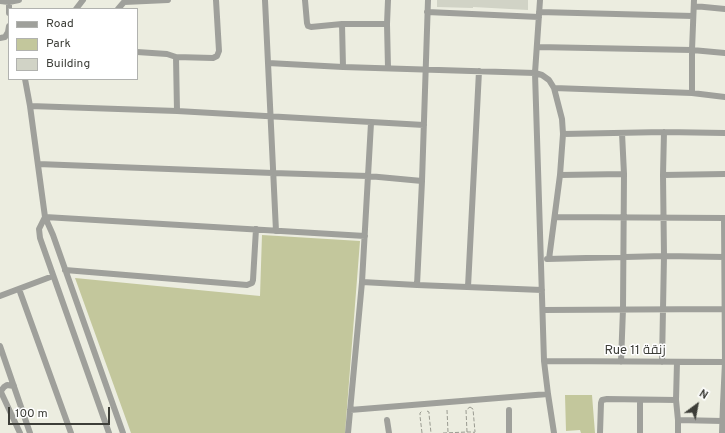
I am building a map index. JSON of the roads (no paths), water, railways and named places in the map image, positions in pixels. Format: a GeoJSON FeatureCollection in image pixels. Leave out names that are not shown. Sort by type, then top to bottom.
{"type":"FeatureCollection","features":[{"type":"Feature","properties":{"kind":"street"},"geometry":{"type":"LineString","coordinates":[[77,8],[83,0]]}},
{"type":"Feature","properties":{"kind":"street"},"geometry":{"type":"LineString","coordinates":[[119,8],[124,2],[168,0]]}},
{"type":"Feature","properties":{"kind":"street"},"geometry":{"type":"LineString","coordinates":[[138,52],[166,54],[176,57],[213,58],[218,56],[216,0]]}},
{"type":"Feature","properties":{"kind":"street"},"geometry":{"type":"LineString","coordinates":[[266,0],[276,231]]}},
{"type":"Feature","properties":{"kind":"street"},"geometry":{"type":"LineString","coordinates":[[306,0],[307,23],[308,26],[311,27],[342,24],[387,24]]}},
{"type":"Feature","properties":{"kind":"street"},"geometry":{"type":"LineString","coordinates":[[388,0],[388,68]]}},
{"type":"Feature","properties":{"kind":"street"},"geometry":{"type":"LineString","coordinates":[[417,285],[428,0]]}},
{"type":"Feature","properties":{"kind":"street"},"geometry":{"type":"LineString","coordinates":[[540,0],[535,73],[544,361],[554,433]]}},
{"type":"Feature","properties":{"kind":"street"},"geometry":{"type":"LineString","coordinates":[[0,1],[14,1]]}},
{"type":"Feature","properties":{"kind":"street"},"geometry":{"type":"LineString","coordinates":[[692,93],[694,3],[725,9]]}},
{"type":"Feature","properties":{"kind":"street"},"geometry":{"type":"LineString","coordinates":[[427,12],[693,16]]}},
{"type":"Feature","properties":{"kind":"street"},"geometry":{"type":"LineString","coordinates":[[342,24],[343,67]]}},
{"type":"Feature","properties":{"kind":"street"},"geometry":{"type":"LineString","coordinates":[[0,38],[5,37],[8,32]]}},
{"type":"Feature","properties":{"kind":"street"},"geometry":{"type":"LineString","coordinates":[[537,48],[692,50],[725,53]]}},
{"type":"Feature","properties":{"kind":"street"},"geometry":{"type":"LineString","coordinates":[[176,57],[177,111]]}},
{"type":"Feature","properties":{"kind":"street"},"geometry":{"type":"LineString","coordinates":[[268,63],[535,73],[542,75],[549,80],[554,88],[562,119],[563,134],[560,175],[549,259]]}},
{"type":"Feature","properties":{"kind":"street"},"geometry":{"type":"LineString","coordinates":[[468,287],[479,71]]}},
{"type":"Feature","properties":{"kind":"street"},"geometry":{"type":"LineString","coordinates":[[25,80],[45,217],[53,235],[123,433]]}},
{"type":"Feature","properties":{"kind":"street"},"geometry":{"type":"LineString","coordinates":[[554,88],[692,93],[725,97]]}},
{"type":"Feature","properties":{"kind":"street"},"geometry":{"type":"LineString","coordinates":[[30,106],[177,111],[424,125]]}},
{"type":"Feature","properties":{"kind":"street"},"geometry":{"type":"LineString","coordinates":[[348,433],[362,282],[370,123]]}},
{"type":"Feature","properties":{"kind":"street"},"geometry":{"type":"LineString","coordinates":[[563,134],[664,132],[725,133]]}},
{"type":"Feature","properties":{"kind":"street"},"geometry":{"type":"LineString","coordinates":[[662,362],[664,132]]}},
{"type":"Feature","properties":{"kind":"street"},"geometry":{"type":"LineString","coordinates":[[621,362],[624,217],[622,133]]}},
{"type":"Feature","properties":{"kind":"street"},"geometry":{"type":"LineString","coordinates":[[38,164],[368,176],[422,181]]}},
{"type":"Feature","properties":{"kind":"street"},"geometry":{"type":"LineString","coordinates":[[560,175],[624,174]]}},
{"type":"Feature","properties":{"kind":"street"},"geometry":{"type":"LineString","coordinates":[[663,175],[725,174]]}},
{"type":"Feature","properties":{"kind":"street"},"geometry":{"type":"LineString","coordinates":[[45,217],[365,236]]}},
{"type":"Feature","properties":{"kind":"street"},"geometry":{"type":"LineString","coordinates":[[45,217],[40,229],[40,238],[109,433]]}},
{"type":"Feature","properties":{"kind":"street"},"geometry":{"type":"LineString","coordinates":[[555,217],[725,218],[725,362],[722,433]]}},
{"type":"Feature","properties":{"kind":"street"},"geometry":{"type":"LineString","coordinates":[[65,270],[247,285],[252,283],[253,280],[256,230]]}},
{"type":"Feature","properties":{"kind":"street"},"geometry":{"type":"LineString","coordinates":[[541,259],[664,256],[725,257]]}},
{"type":"Feature","properties":{"kind":"street"},"geometry":{"type":"LineString","coordinates":[[0,296],[53,276]]}},
{"type":"Feature","properties":{"kind":"street"},"geometry":{"type":"LineString","coordinates":[[362,282],[542,290]]}},
{"type":"Feature","properties":{"kind":"street"},"geometry":{"type":"LineString","coordinates":[[18,289],[71,433]]}},
{"type":"Feature","properties":{"kind":"street"},"geometry":{"type":"LineString","coordinates":[[543,310],[724,309]]}},
{"type":"Feature","properties":{"kind":"street"},"geometry":{"type":"LineString","coordinates":[[0,346],[30,433]]}},
{"type":"Feature","properties":{"kind":"street","name":"Rue 11 زنقة"},"geometry":{"type":"LineString","coordinates":[[544,361],[725,362]]}},
{"type":"Feature","properties":{"kind":"street"},"geometry":{"type":"LineString","coordinates":[[677,362],[676,400],[678,433]]}},
{"type":"Feature","properties":{"kind":"street"},"geometry":{"type":"LineString","coordinates":[[14,386],[7,385],[0,391],[20,433]]}},
{"type":"Feature","properties":{"kind":"street"},"geometry":{"type":"LineString","coordinates":[[350,410],[548,394]]}},
{"type":"Feature","properties":{"kind":"street"},"geometry":{"type":"LineString","coordinates":[[6,402],[12,404],[16,402],[18,398]]}},
{"type":"Feature","properties":{"kind":"street"},"geometry":{"type":"LineString","coordinates":[[600,433],[602,400],[676,400]]}},
{"type":"Feature","properties":{"kind":"street"},"geometry":{"type":"LineString","coordinates":[[640,400],[640,433]]}},
{"type":"Feature","properties":{"kind":"street"},"geometry":{"type":"LineString","coordinates":[[509,410],[509,433]]}},
{"type":"Feature","properties":{"kind":"street"},"geometry":{"type":"LineString","coordinates":[[387,420],[389,433]]}},
{"type":"Feature","properties":{"kind":"street"},"geometry":{"type":"LineString","coordinates":[[678,420],[722,421]]}}]}
